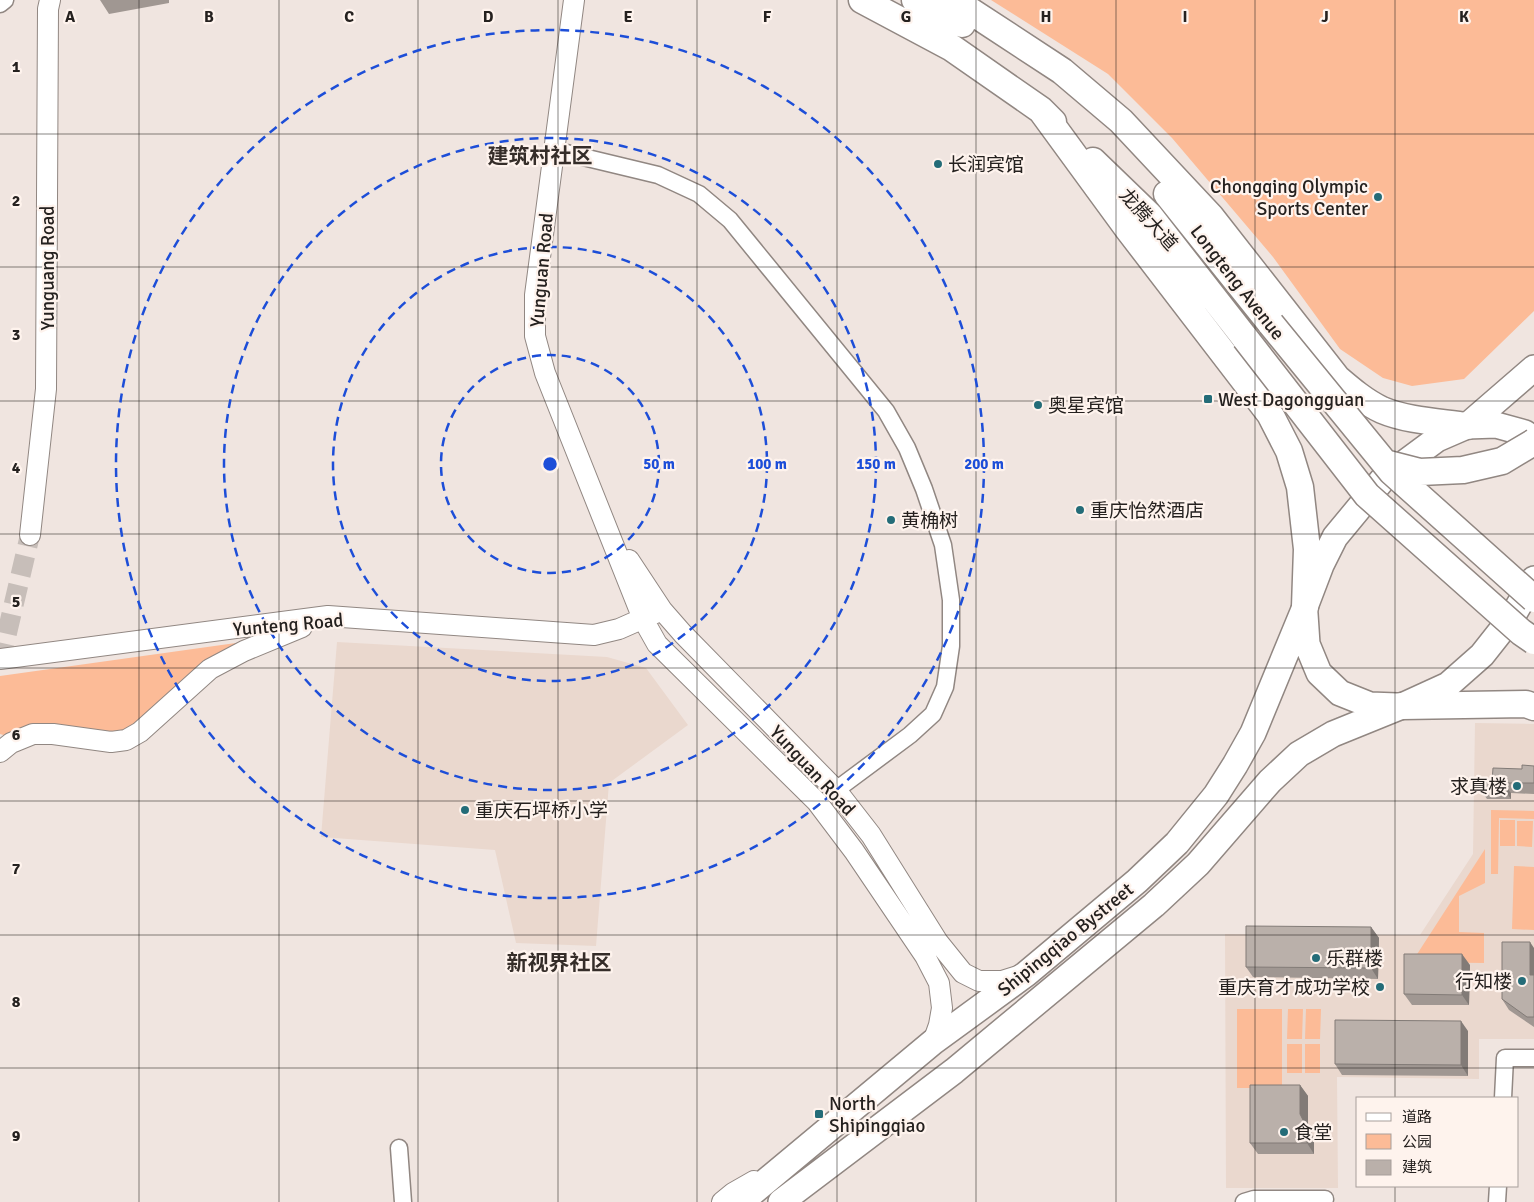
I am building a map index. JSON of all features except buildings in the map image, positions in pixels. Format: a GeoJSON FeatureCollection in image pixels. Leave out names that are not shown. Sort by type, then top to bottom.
{"type":"FeatureCollection","features":[{"type":"Feature","properties":{"kind":"highway"},"geometry":{"type":"LineString","coordinates":[[862,0],[952,48],[1040,110],[1128,229],[1270,414],[1289,451],[1300,487],[1307,549],[1305,607]]}},
{"type":"Feature","properties":{"kind":"highway","name":"Longteng Avenue"},"geometry":{"type":"LineString","coordinates":[[915,0],[967,26],[1060,84],[1173,200],[1392,472],[1534,599]]}},
{"type":"Feature","properties":{"kind":"highway"},"geometry":{"type":"LineString","coordinates":[[947,0],[972,12],[1062,71],[1121,121],[1211,217],[1337,378],[1359,397],[1383,410],[1410,417],[1467,426]]}},
{"type":"Feature","properties":{"kind":"highway","name":"龙腾大道"},"geometry":{"type":"LineString","coordinates":[[1040,110],[1149,215],[1245,338]]}},
{"type":"Feature","properties":{"kind":"highway","name":"Longteng Avenue"},"geometry":{"type":"LineString","coordinates":[[1245,338],[1367,495],[1521,632],[1534,641]]}},
{"type":"Feature","properties":{"kind":"highway"},"geometry":{"type":"LineString","coordinates":[[1322,437],[1359,456],[1420,472],[1463,470],[1502,461],[1534,441]]}},
{"type":"Feature","properties":{"kind":"highway"},"geometry":{"type":"LineString","coordinates":[[1402,706],[1526,704],[1534,707]]}},
{"type":"Feature","properties":{"kind":"main road"},"geometry":{"type":"LineString","coordinates":[[1467,426],[1534,368]]}},
{"type":"Feature","properties":{"kind":"main road"},"geometry":{"type":"LineString","coordinates":[[1467,426],[1496,425],[1525,433],[1534,441]]}},
{"type":"Feature","properties":{"kind":"main road","name":"Shipingqiao Bystreet"},"geometry":{"type":"LineString","coordinates":[[741,1202],[933,1042],[1026,974],[1137,881],[1177,843],[1216,795],[1253,732],[1321,564],[1335,537],[1383,479],[1437,439],[1467,426]]}},
{"type":"Feature","properties":{"kind":"main road","name":"Shipingqiao Bystreet"},"geometry":{"type":"LineString","coordinates":[[781,1202],[798,1193],[954,1071],[1154,905],[1198,864],[1270,781],[1299,754],[1333,734],[1448,685],[1482,655],[1512,617],[1534,579]]}},
{"type":"Feature","properties":{"kind":"main road"},"geometry":{"type":"LineString","coordinates":[[1305,607],[1307,644],[1319,673],[1340,693],[1370,705],[1402,706]]}},
{"type":"Feature","properties":{"kind":"street"},"geometry":{"type":"LineString","coordinates":[[0,4],[4,0]]}},
{"type":"Feature","properties":{"kind":"street","name":"Yunguang Road"},"geometry":{"type":"LineString","coordinates":[[30,535],[46,389],[48,19],[50,0]]}},
{"type":"Feature","properties":{"kind":"street","name":"Yunguan Road"},"geometry":{"type":"LineString","coordinates":[[574,0],[535,295],[535,336],[545,373],[643,619],[657,644],[817,802],[854,851],[924,956],[939,983],[942,1008],[933,1042]]}},
{"type":"Feature","properties":{"kind":"street"},"geometry":{"type":"LineString","coordinates":[[554,150],[658,175],[699,194],[722,213],[730,220],[886,411],[907,448],[924,489],[943,545],[951,600],[951,646],[945,687],[933,714],[910,736],[836,790]]}},
{"type":"Feature","properties":{"kind":"street","name":"Yunguan Road"},"geometry":{"type":"LineString","coordinates":[[607,527],[662,610],[683,634],[836,790],[871,835],[938,942],[964,973]]}},
{"type":"Feature","properties":{"kind":"street","name":"Yunteng Road"},"geometry":{"type":"LineString","coordinates":[[0,659],[328,616],[594,635],[619,629],[662,610]]}},
{"type":"Feature","properties":{"kind":"street"},"geometry":{"type":"LineString","coordinates":[[0,752],[11,743],[33,734],[53,734],[111,742],[126,740],[140,732],[210,669],[244,651],[328,616]]}},
{"type":"Feature","properties":{"kind":"street"},"geometry":{"type":"LineString","coordinates":[[939,983],[954,984],[960,980],[964,973],[980,980],[1002,980],[1026,974]]}},
{"type":"Feature","properties":{"kind":"street"},"geometry":{"type":"LineString","coordinates":[[1503,1097],[1506,1058],[1534,1058]]}},
{"type":"Feature","properties":{"kind":"street"},"geometry":{"type":"LineString","coordinates":[[399,1148],[403,1202]]}},
{"type":"Feature","properties":{"kind":"street"},"geometry":{"type":"LineString","coordinates":[[722,1202],[733,1193],[791,1161]]}},
{"type":"Feature","properties":{"kind":"street"},"geometry":{"type":"LineString","coordinates":[[1497,1202],[1498,1187]]}},
{"type":"Feature","properties":{"kind":"street"},"geometry":{"type":"LineString","coordinates":[[1244,1202],[1254,1199],[1325,1199]]}},
{"type":"Feature","properties":{"kind":"shaded area","name":"重庆石坪桥小学"},"geometry":{"type":"Polygon","coordinates":[[[337,642],[607,657],[646,668],[688,725],[609,783],[596,946],[516,943],[495,850],[321,837],[337,642]]]}},
{"type":"Feature","properties":{"kind":"shaded area","name":"重庆育才成功学校"},"geometry":{"type":"Polygon","coordinates":[[[1475,723],[1534,724],[1534,1039],[1479,1039],[1479,1079],[1337,1077],[1338,1188],[1226,1188],[1225,934],[1420,935],[1473,854],[1475,723]]]}},
{"type":"Feature","properties":{"kind":"green space","name":"Chongqing Olympic Sports Center"},"geometry":{"type":"Polygon","coordinates":[[[991,0],[1534,0],[1534,311],[1464,379],[1412,386],[1383,378],[1340,349],[1273,257],[1172,138],[1108,74],[991,0]]]}},
{"type":"Feature","properties":{"kind":"green space"},"geometry":{"type":"Polygon","coordinates":[[[243,642],[125,731],[7,736],[0,734],[0,676],[243,642]]]}},
{"type":"Feature","properties":{"kind":"green space"},"geometry":{"type":"Polygon","coordinates":[[[1491,810],[1534,811],[1534,819],[1499,818],[1498,874],[1491,874],[1491,810]]]}},
{"type":"Feature","properties":{"kind":"green space"},"geometry":{"type":"Polygon","coordinates":[[[1500,820],[1515,820],[1515,846],[1500,846],[1500,820]]]}},
{"type":"Feature","properties":{"kind":"green space"},"geometry":{"type":"Polygon","coordinates":[[[1517,821],[1533,821],[1532,847],[1517,846],[1517,821]]]}},
{"type":"Feature","properties":{"kind":"green space"},"geometry":{"type":"Polygon","coordinates":[[[1485,849],[1485,883],[1459,896],[1459,932],[1484,933],[1484,963],[1412,962],[1485,849]]]}},
{"type":"Feature","properties":{"kind":"green space"},"geometry":{"type":"Polygon","coordinates":[[[1514,866],[1534,867],[1534,930],[1512,929],[1514,866]]]}},
{"type":"Feature","properties":{"kind":"green space"},"geometry":{"type":"Polygon","coordinates":[[[1237,1009],[1282,1009],[1282,1088],[1237,1088],[1237,1009]]]}},
{"type":"Feature","properties":{"kind":"green space"},"geometry":{"type":"Polygon","coordinates":[[[1288,1009],[1303,1009],[1302,1039],[1287,1039],[1288,1009]]]}},
{"type":"Feature","properties":{"kind":"green space"},"geometry":{"type":"Polygon","coordinates":[[[1306,1009],[1321,1009],[1320,1039],[1305,1039],[1306,1009]]]}},
{"type":"Feature","properties":{"kind":"green space"},"geometry":{"type":"Polygon","coordinates":[[[1287,1044],[1302,1044],[1302,1073],[1287,1073],[1287,1044]]]}},
{"type":"Feature","properties":{"kind":"green space"},"geometry":{"type":"Polygon","coordinates":[[[1305,1044],[1320,1044],[1320,1073],[1305,1073],[1305,1044]]]}},
{"type":"Feature","properties":{"kind":"tunnel"},"geometry":{"type":"LineString","coordinates":[[0,663],[30,535]]}},
{"type":"Feature","properties":{"kind":"place","name":"长润宾馆"},"geometry":{"type":"Point","coordinates":[938,164]}},
{"type":"Feature","properties":{"kind":"place","name":"Chongqing Olympic Sports Center"},"geometry":{"type":"Point","coordinates":[1378,197]}},
{"type":"Feature","properties":{"kind":"place","name":"West Dagongguan"},"geometry":{"type":"Point","coordinates":[1208,399]}},
{"type":"Feature","properties":{"kind":"place","name":"奥星宾馆"},"geometry":{"type":"Point","coordinates":[1038,405]}},
{"type":"Feature","properties":{"kind":"place","name":"重庆怡然酒店"},"geometry":{"type":"Point","coordinates":[1080,510]}},
{"type":"Feature","properties":{"kind":"place","name":"黄桷树"},"geometry":{"type":"Point","coordinates":[891,520]}},
{"type":"Feature","properties":{"kind":"place","name":"求真楼"},"geometry":{"type":"Point","coordinates":[1517,786]}},
{"type":"Feature","properties":{"kind":"place","name":"重庆石坪桥小学"},"geometry":{"type":"Point","coordinates":[465,810]}},
{"type":"Feature","properties":{"kind":"place","name":"乐群楼"},"geometry":{"type":"Point","coordinates":[1316,958]}},
{"type":"Feature","properties":{"kind":"place","name":"行知楼"},"geometry":{"type":"Point","coordinates":[1522,981]}},
{"type":"Feature","properties":{"kind":"place","name":"重庆育才成功学校"},"geometry":{"type":"Point","coordinates":[1380,987]}},
{"type":"Feature","properties":{"kind":"place","name":"North Shipingqiao"},"geometry":{"type":"Point","coordinates":[819,1114]}},
{"type":"Feature","properties":{"kind":"place","name":"食堂"},"geometry":{"type":"Point","coordinates":[1284,1132]}},
{"type":"Feature","properties":{"kind":"district","name":"建筑村社区"},"geometry":{"type":"Point","coordinates":[540,156]}},
{"type":"Feature","properties":{"kind":"district","name":"新视界社区"},"geometry":{"type":"Point","coordinates":[559,963]}}]}
